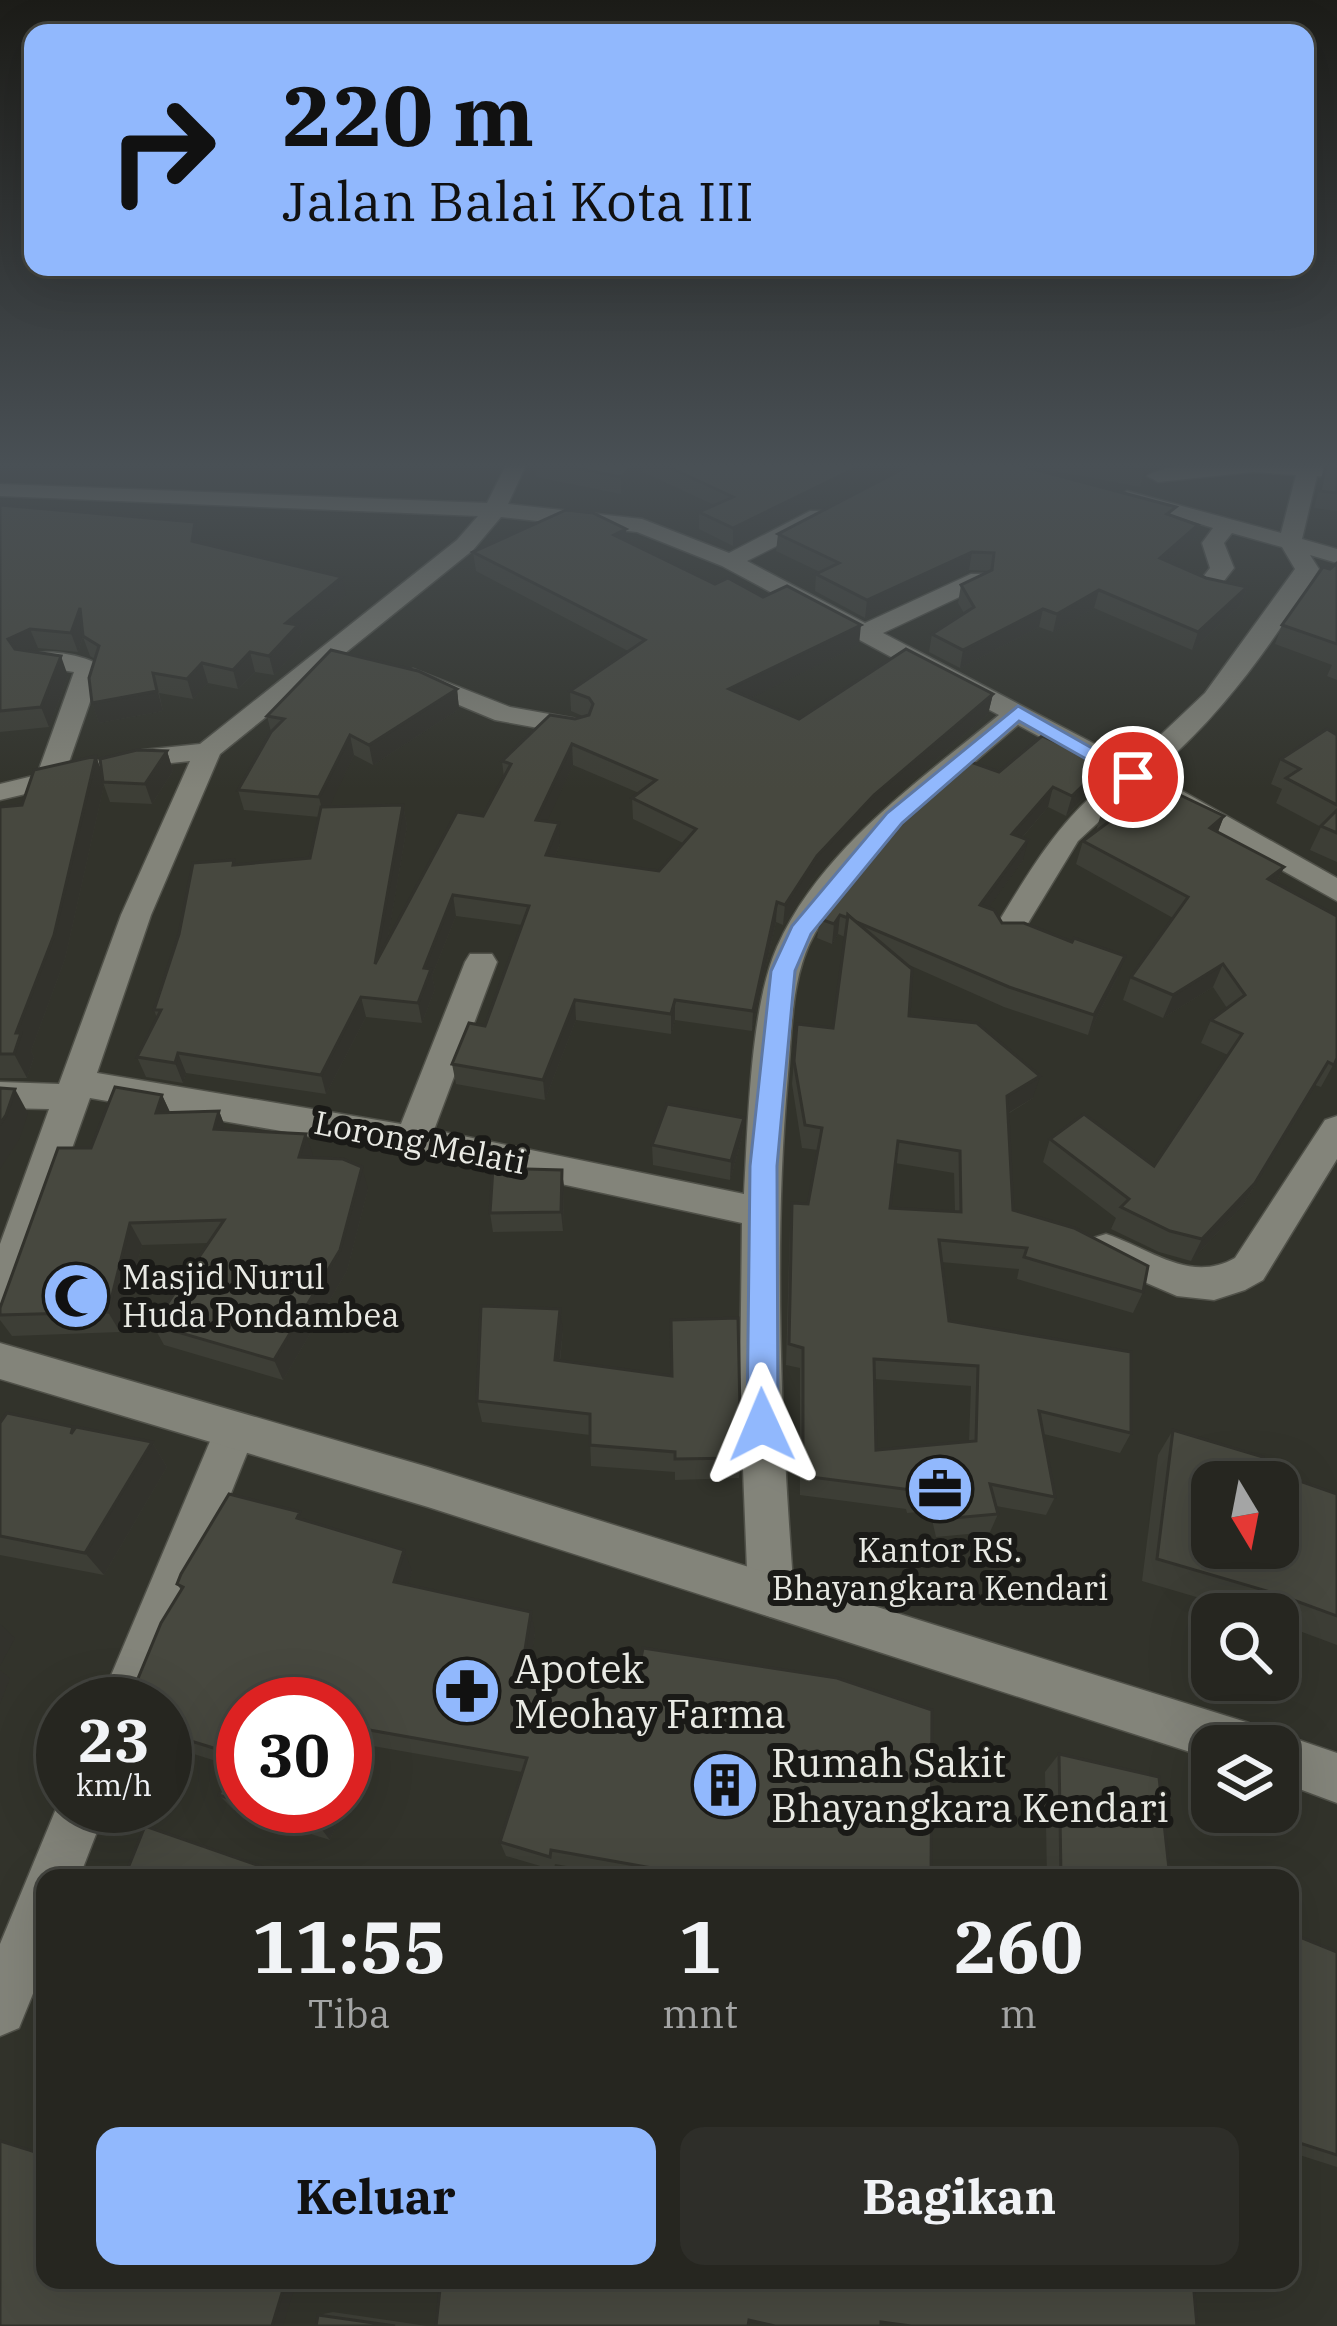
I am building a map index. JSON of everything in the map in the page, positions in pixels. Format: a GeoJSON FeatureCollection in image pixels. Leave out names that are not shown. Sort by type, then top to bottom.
{"type":"FeatureCollection","features":[{"type":"Feature","properties":{"kind":"street"},"geometry":{"type":"LineString","coordinates":[[0,1297],[136,915],[208,752],[250,712],[432,572]]}},
{"type":"Feature","properties":{"kind":"street"},"geometry":{"type":"LineString","coordinates":[[750,572],[1228,826],[1337,891]]}},
{"type":"Feature","properties":{"kind":"street"},"geometry":{"type":"LineString","coordinates":[[1208,586],[1219,572]]}},
{"type":"Feature","properties":{"kind":"street"},"geometry":{"type":"LineString","coordinates":[[1009,931],[1055,851],[1098,803],[1177,738],[1242,668],[1305,572]]}},
{"type":"Feature","properties":{"kind":"street"},"geometry":{"type":"LineString","coordinates":[[865,632],[979,579]]}},
{"type":"Feature","properties":{"kind":"street"},"geometry":{"type":"LineString","coordinates":[[328,656],[448,688],[504,714],[577,727]]}},
{"type":"Feature","properties":{"kind":"street"},"geometry":{"type":"LineString","coordinates":[[33,659],[89,667],[49,778]]}},
{"type":"Feature","properties":{"kind":"street"},"geometry":{"type":"LineString","coordinates":[[771,1595],[761,1389],[760,1212],[783,971],[793,945],[824,898],[894,818],[1018,712]]}},
{"type":"Feature","properties":{"kind":"street"},"geometry":{"type":"LineString","coordinates":[[0,792],[143,758],[208,752]]}},
{"type":"Feature","properties":{"kind":"street"},"geometry":{"type":"LineString","coordinates":[[413,1140],[481,962]]}},
{"type":"Feature","properties":{"kind":"street","name":"Lorong Melati"},"geometry":{"type":"LineString","coordinates":[[0,1095],[76,1090],[413,1140],[760,1212]]}},
{"type":"Feature","properties":{"kind":"street"},"geometry":{"type":"LineString","coordinates":[[1082,1237],[1166,1278],[1196,1284],[1231,1283],[1249,1269],[1337,1129]]}},
{"type":"Feature","properties":{"kind":"street"},"geometry":{"type":"LineString","coordinates":[[0,1361],[428,1487],[1191,1729]]}},
{"type":"Feature","properties":{"kind":"street"},"geometry":{"type":"LineString","coordinates":[[134,1677],[233,1433]]}},
{"type":"Feature","properties":{"kind":"street"},"geometry":{"type":"LineString","coordinates":[[1299,1764],[1337,1778]]}},
{"type":"Feature","properties":{"kind":"street"},"geometry":{"type":"LineString","coordinates":[[57,1869],[71,1833]]}},
{"type":"Feature","properties":{"kind":"street"},"geometry":{"type":"LineString","coordinates":[[0,2009],[36,1920]]}},
{"type":"Feature","properties":{"kind":"building"},"geometry":{"type":"Polygon","coordinates":[[[0,572],[319,572],[342,577],[286,623],[298,625],[269,656],[250,652],[233,670],[202,663],[187,679],[153,673],[157,691],[92,703],[89,678],[99,646],[83,636],[80,608],[71,633],[30,629],[8,639],[15,649],[61,656],[41,707],[0,711],[0,572]]]}},
{"type":"Feature","properties":{"kind":"building"},"geometry":{"type":"Polygon","coordinates":[[[511,572],[689,572],[715,584],[728,578],[763,597],[787,586],[861,625],[729,689],[799,719],[906,649],[993,694],[874,795],[817,856],[785,905],[777,902],[753,1011],[675,1000],[671,1014],[575,1000],[543,1080],[452,1064],[469,1023],[485,1026],[529,906],[453,895],[424,968],[431,969],[418,1003],[361,997],[321,1075],[178,1053],[175,1063],[137,1057],[161,1010],[154,1010],[179,934],[193,863],[234,860],[233,865],[310,858],[321,807],[403,805],[375,964],[457,812],[483,816],[511,764],[502,761],[550,715],[575,719],[589,715],[593,704],[589,698],[570,691],[645,640],[511,572]],[[572,744],[536,820],[559,823],[546,855],[659,871],[696,829],[632,798],[656,780],[572,744]]]}},
{"type":"Feature","properties":{"kind":"building"},"geometry":{"type":"Polygon","coordinates":[[[821,572],[929,572],[867,600],[816,574],[821,572]]]}},
{"type":"Feature","properties":{"kind":"building"},"geometry":{"type":"Polygon","coordinates":[[[989,572],[1191,572],[1247,587],[1198,632],[1099,590],[1057,614],[1043,609],[963,650],[932,634],[974,607],[961,585],[989,572]]]}},
{"type":"Feature","properties":{"kind":"building"},"geometry":{"type":"Polygon","coordinates":[[[1320,572],[1337,572],[1337,644],[1282,625],[1320,572]]]}},
{"type":"Feature","properties":{"kind":"building"},"geometry":{"type":"Polygon","coordinates":[[[331,650],[418,671],[457,689],[369,745],[350,735],[319,797],[238,790],[271,732],[284,719],[267,716],[331,650]]]}},
{"type":"Feature","properties":{"kind":"building"},"geometry":{"type":"Polygon","coordinates":[[[1327,729],[1337,735],[1337,805],[1286,778],[1300,769],[1281,759],[1327,729]]]}},
{"type":"Feature","properties":{"kind":"building"},"geometry":{"type":"Polygon","coordinates":[[[1042,736],[1105,764],[1072,796],[1053,787],[1012,834],[1028,840],[980,905],[994,910],[1002,923],[1024,923],[1125,956],[1094,1015],[1009,987],[848,915],[840,915],[834,924],[820,919],[863,857],[965,760],[999,772],[1042,736]]]}},
{"type":"Feature","properties":{"kind":"building"},"geometry":{"type":"Polygon","coordinates":[[[137,750],[167,751],[145,784],[103,782],[100,759],[137,750]]]}},
{"type":"Feature","properties":{"kind":"building"},"geometry":{"type":"Polygon","coordinates":[[[96,756],[54,935],[16,1033],[21,1033],[14,1054],[0,1054],[0,807],[22,805],[34,770],[96,756]]]}},
{"type":"Feature","properties":{"kind":"building"},"geometry":{"type":"Polygon","coordinates":[[[1138,775],[1224,816],[1210,828],[1284,867],[1268,879],[1337,912],[1337,1058],[1334,1065],[1328,1062],[1255,1183],[1202,1239],[1170,1231],[1121,1207],[1129,1199],[1050,1139],[1084,1114],[1154,1166],[1242,1034],[1211,1020],[1245,995],[1223,964],[1173,995],[1131,977],[1188,897],[1083,841],[1118,815],[1103,807],[1138,775]]]}},
{"type":"Feature","properties":{"kind":"building"},"geometry":{"type":"Polygon","coordinates":[[[1337,810],[1337,833],[1321,826],[1337,810]]]}},
{"type":"Feature","properties":{"kind":"building"},"geometry":{"type":"Polygon","coordinates":[[[848,915],[912,969],[909,1016],[977,1023],[1040,1076],[1007,1096],[1013,1210],[1074,1228],[1148,1266],[1143,1292],[1024,1257],[1027,1248],[939,1240],[949,1321],[1131,1352],[1131,1433],[1039,1411],[1055,1497],[990,1484],[998,1514],[943,1519],[937,1492],[913,1495],[912,1490],[803,1476],[803,1348],[789,1344],[792,1203],[808,1204],[822,1128],[805,1125],[794,1061],[797,1024],[833,1028],[848,915]],[[898,1141],[890,1208],[961,1212],[960,1151],[898,1141]],[[874,1359],[876,1450],[976,1441],[978,1366],[874,1359]]]}},
{"type":"Feature","properties":{"kind":"building"},"geometry":{"type":"Polygon","coordinates":[[[115,1087],[162,1095],[156,1113],[219,1111],[214,1129],[306,1134],[299,1157],[343,1159],[362,1167],[340,1250],[274,1360],[153,1325],[224,1220],[130,1223],[108,1312],[0,1315],[58,1148],[91,1148],[115,1087]]]}},
{"type":"Feature","properties":{"kind":"building"},"geometry":{"type":"Polygon","coordinates":[[[0,1088],[15,1089],[0,1124],[0,1088]]]}},
{"type":"Feature","properties":{"kind":"building"},"geometry":{"type":"Polygon","coordinates":[[[667,1104],[744,1118],[731,1161],[652,1145],[667,1104]]]}},
{"type":"Feature","properties":{"kind":"building"},"geometry":{"type":"Polygon","coordinates":[[[493,1168],[562,1170],[561,1212],[490,1213],[493,1168]]]}},
{"type":"Feature","properties":{"kind":"building"},"geometry":{"type":"Polygon","coordinates":[[[481,1306],[560,1309],[555,1360],[672,1376],[671,1320],[738,1318],[741,1458],[675,1459],[675,1452],[590,1445],[590,1414],[477,1401],[481,1306]]]}},
{"type":"Feature","properties":{"kind":"building"},"geometry":{"type":"Polygon","coordinates":[[[7,1413],[73,1427],[71,1434],[76,1427],[152,1442],[85,1553],[0,1536],[0,1423],[7,1413]]]}},
{"type":"Feature","properties":{"kind":"building"},"geometry":{"type":"Polygon","coordinates":[[[1173,1430],[1263,1457],[1263,1461],[1191,1461],[1191,1569],[1157,1559],[1173,1430]]]}},
{"type":"Feature","properties":{"kind":"building"},"geometry":{"type":"Polygon","coordinates":[[[1299,1481],[1337,1494],[1337,1616],[1299,1602],[1299,1593],[1274,1593],[1191,1569],[1299,1569],[1299,1481]]]}},
{"type":"Feature","properties":{"kind":"building"},"geometry":{"type":"Polygon","coordinates":[[[229,1494],[300,1512],[297,1518],[404,1550],[394,1582],[531,1612],[524,1656],[636,1685],[643,1648],[837,1678],[932,1710],[931,1869],[658,1869],[551,1850],[550,1857],[500,1842],[527,1758],[372,1730],[372,1677],[216,1677],[216,1749],[192,1741],[192,1677],[139,1677],[161,1623],[183,1587],[177,1584],[229,1494]]]}},
{"type":"Feature","properties":{"kind":"building"},"geometry":{"type":"Polygon","coordinates":[[[1059,1754],[1159,1777],[1169,1869],[1061,1869],[1059,1754]]]}},
{"type":"Feature","properties":{"kind":"building"},"geometry":{"type":"Polygon","coordinates":[[[142,1833],[165,1833],[268,1869],[128,1869],[142,1833]]]}},
{"type":"Feature","properties":{"kind":"building"},"geometry":{"type":"Polygon","coordinates":[[[1299,1937],[1337,1952],[1337,2155],[1299,2143],[1299,1937]]]}},
{"type":"Feature","properties":{"kind":"building"},"geometry":{"type":"Polygon","coordinates":[[[0,2141],[36,2152],[36,2289],[283,2289],[272,2326],[0,2326],[0,2141]]]}},
{"type":"Feature","properties":{"kind":"building"},"geometry":{"type":"Polygon","coordinates":[[[440,2289],[1194,2289],[1197,2326],[911,2326],[881,2322],[881,2326],[775,2326],[749,2320],[748,2326],[436,2326],[440,2289]]]}},
{"type":"Feature","properties":{"kind":"building"},"geometry":{"type":"Polygon","coordinates":[[[318,2315],[395,2326],[316,2326],[318,2315]]]}},
{"type":"Feature","properties":{"kind":"place","name":"Masjid Nurul Huda Pondambea"},"geometry":{"type":"Point","coordinates":[76,1296]}},
{"type":"Feature","properties":{"kind":"place","name":"Kantor RS. Bhayangkara Kendari"},"geometry":{"type":"Point","coordinates":[940,1489]}},
{"type":"Feature","properties":{"kind":"place","name":"Apotek Meohay Farma"},"geometry":{"type":"Point","coordinates":[467,1691]}},
{"type":"Feature","properties":{"kind":"place","name":"Rumah Sakit Bhayangkara Kendari"},"geometry":{"type":"Point","coordinates":[725,1785]}},
{"type":"Feature","properties":{"kind":"route"},"geometry":{"type":"LineString","coordinates":[[762,1425],[760,1212],[783,971],[800,931],[894,818],[1018,712],[1133,777]]}}]}
